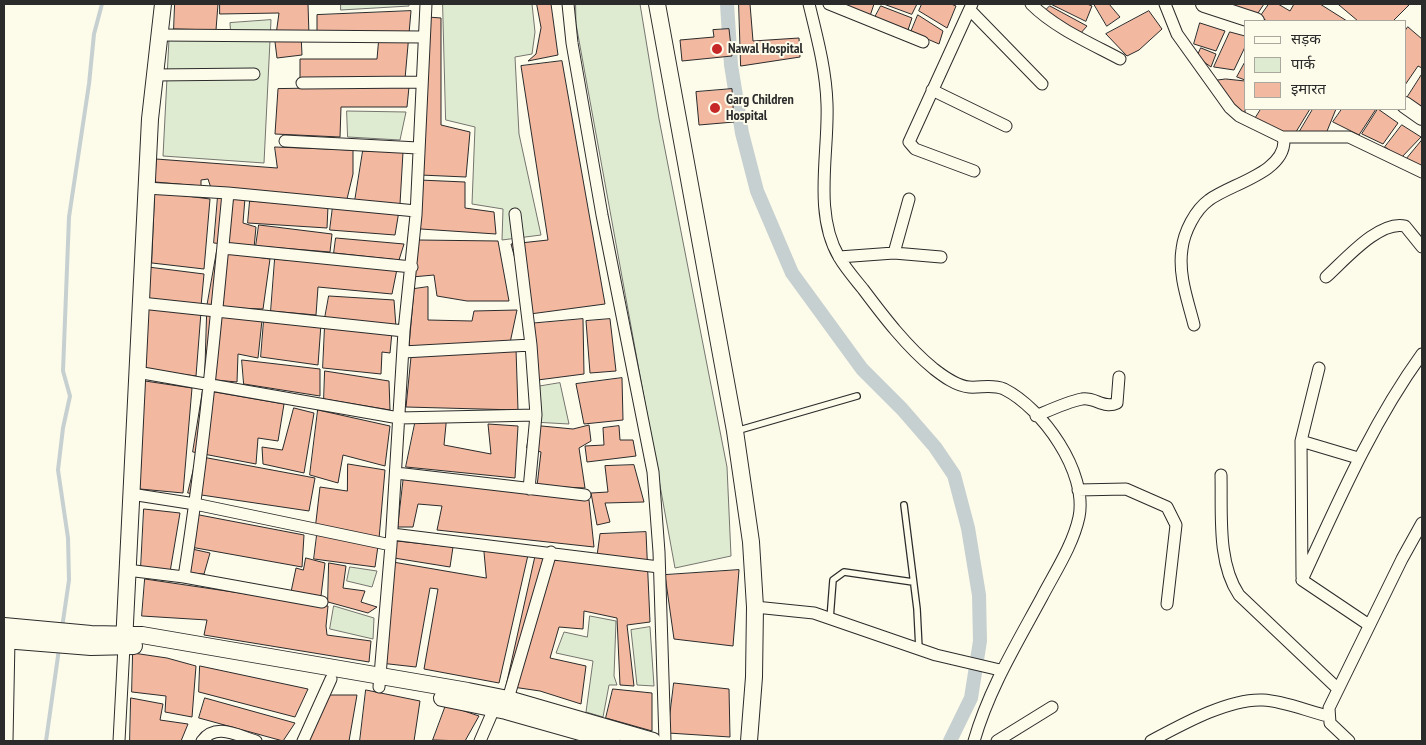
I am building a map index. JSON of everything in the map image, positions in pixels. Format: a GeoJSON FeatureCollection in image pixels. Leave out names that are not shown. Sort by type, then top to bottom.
{"type":"FeatureCollection","features":[{"type":"Feature","properties":{"kind":"street"},"geometry":{"type":"LineString","coordinates":[[119,741],[146,188],[154,75],[163,4]]}},
{"type":"Feature","properties":{"kind":"street"},"geometry":{"type":"LineString","coordinates":[[380,682],[392,540],[404,331],[412,267],[416,211],[426,4]]}},
{"type":"Feature","properties":{"kind":"street"},"geometry":{"type":"LineString","coordinates":[[568,4],[572,44],[601,205],[653,472],[659,567],[665,741]]}},
{"type":"Feature","properties":{"kind":"street"},"geometry":{"type":"LineString","coordinates":[[657,4],[735,431],[753,560],[755,607],[753,686],[749,741]]}},
{"type":"Feature","properties":{"kind":"street"},"geometry":{"type":"LineString","coordinates":[[809,4],[823,63],[828,103],[825,203],[829,231],[839,257],[892,328],[934,368],[956,384],[968,388],[990,386],[1002,388],[1016,397],[1036,416],[1064,449],[1078,490],[1079,516],[1064,555],[1000,670],[989,695],[974,741]]}},
{"type":"Feature","properties":{"kind":"street"},"geometry":{"type":"LineString","coordinates":[[829,4],[923,42]]}},
{"type":"Feature","properties":{"kind":"street"},"geometry":{"type":"LineString","coordinates":[[1031,4],[1043,16],[1120,59]]}},
{"type":"Feature","properties":{"kind":"street"},"geometry":{"type":"LineString","coordinates":[[1165,4],[1177,34],[1230,108],[1239,116],[1282,137],[1349,137],[1422,172]]}},
{"type":"Feature","properties":{"kind":"street"},"geometry":{"type":"LineString","coordinates":[[1204,4],[1253,20]]}},
{"type":"Feature","properties":{"kind":"street"},"geometry":{"type":"LineString","coordinates":[[974,171],[915,149],[910,145],[910,139],[971,7],[1042,84]]}},
{"type":"Feature","properties":{"kind":"street"},"geometry":{"type":"LineString","coordinates":[[159,35],[423,37]]}},
{"type":"Feature","properties":{"kind":"street"},"geometry":{"type":"LineString","coordinates":[[154,75],[254,74]]}},
{"type":"Feature","properties":{"kind":"street"},"geometry":{"type":"LineString","coordinates":[[302,83],[421,82]]}},
{"type":"Feature","properties":{"kind":"street"},"geometry":{"type":"LineString","coordinates":[[932,90],[1006,126]]}},
{"type":"Feature","properties":{"kind":"street"},"geometry":{"type":"LineString","coordinates":[[1406,107],[1422,117]]}},
{"type":"Feature","properties":{"kind":"street"},"geometry":{"type":"LineString","coordinates":[[1194,325],[1183,285],[1181,261],[1182,250],[1189,228],[1196,215],[1210,200],[1272,165],[1284,146],[1282,137]]}},
{"type":"Feature","properties":{"kind":"street"},"geometry":{"type":"LineString","coordinates":[[284,140],[418,148]]}},
{"type":"Feature","properties":{"kind":"street"},"geometry":{"type":"LineString","coordinates":[[146,188],[228,192],[416,211]]}},
{"type":"Feature","properties":{"kind":"street"},"geometry":{"type":"LineString","coordinates":[[184,578],[196,504],[208,385],[218,311],[228,192]]}},
{"type":"Feature","properties":{"kind":"street"},"geometry":{"type":"LineString","coordinates":[[894,252],[909,198]]}},
{"type":"Feature","properties":{"kind":"street"},"geometry":{"type":"LineString","coordinates":[[515,214],[531,345],[536,415],[529,489]]}},
{"type":"Feature","properties":{"kind":"street"},"geometry":{"type":"LineString","coordinates":[[1326,277],[1358,248],[1390,226],[1405,226],[1422,247]]}},
{"type":"Feature","properties":{"kind":"street"},"geometry":{"type":"LineString","coordinates":[[223,248],[412,267]]}},
{"type":"Feature","properties":{"kind":"street"},"geometry":{"type":"LineString","coordinates":[[839,257],[894,252],[941,257]]}},
{"type":"Feature","properties":{"kind":"street"},"geometry":{"type":"LineString","coordinates":[[141,302],[404,331]]}},
{"type":"Feature","properties":{"kind":"street"},"geometry":{"type":"LineString","coordinates":[[403,352],[531,345]]}},
{"type":"Feature","properties":{"kind":"street"},"geometry":{"type":"LineString","coordinates":[[1302,580],[1358,458],[1401,383],[1422,354]]}},
{"type":"Feature","properties":{"kind":"street"},"geometry":{"type":"LineString","coordinates":[[1302,580],[1302,441],[1319,368]]}},
{"type":"Feature","properties":{"kind":"street"},"geometry":{"type":"LineString","coordinates":[[137,372],[399,418],[536,415]]}},
{"type":"Feature","properties":{"kind":"street"},"geometry":{"type":"LineString","coordinates":[[1036,416],[1082,399],[1090,399],[1106,405],[1117,403],[1119,376]]}},
{"type":"Feature","properties":{"kind":"street"},"geometry":{"type":"LineString","coordinates":[[1302,441],[1358,458]]}},
{"type":"Feature","properties":{"kind":"street"},"geometry":{"type":"LineString","coordinates":[[396,473],[585,495]]}},
{"type":"Feature","properties":{"kind":"street"},"geometry":{"type":"LineString","coordinates":[[1220,476],[1223,544],[1229,575],[1234,588],[1239,596],[1337,688]]}},
{"type":"Feature","properties":{"kind":"street"},"geometry":{"type":"LineString","coordinates":[[1078,490],[1126,489],[1167,506],[1176,525],[1167,604]]}},
{"type":"Feature","properties":{"kind":"street"},"geometry":{"type":"LineString","coordinates":[[131,494],[392,540],[551,552],[659,567]]}},
{"type":"Feature","properties":{"kind":"street"},"geometry":{"type":"LineString","coordinates":[[1349,741],[1330,723],[1328,716],[1337,688],[1422,523]]}},
{"type":"Feature","properties":{"kind":"street"},"geometry":{"type":"LineString","coordinates":[[480,741],[500,702],[551,552]]}},
{"type":"Feature","properties":{"kind":"street"},"geometry":{"type":"LineString","coordinates":[[127,570],[322,602]]}},
{"type":"Feature","properties":{"kind":"street"},"geometry":{"type":"LineString","coordinates":[[1302,580],[1369,625]]}},
{"type":"Feature","properties":{"kind":"street"},"geometry":{"type":"LineString","coordinates":[[755,607],[814,613],[919,649],[1000,670]]}},
{"type":"Feature","properties":{"kind":"street"},"geometry":{"type":"LineString","coordinates":[[7,741],[5,635],[124,640],[142,635],[380,682],[500,702],[653,741]]}},
{"type":"Feature","properties":{"kind":"street"},"geometry":{"type":"LineString","coordinates":[[124,640],[141,646],[331,679],[380,682]]}},
{"type":"Feature","properties":{"kind":"street"},"geometry":{"type":"LineString","coordinates":[[303,741],[331,679]]}},
{"type":"Feature","properties":{"kind":"street"},"geometry":{"type":"LineString","coordinates":[[1151,741],[1240,701],[1265,700],[1328,716]]}},
{"type":"Feature","properties":{"kind":"street"},"geometry":{"type":"LineString","coordinates":[[500,702],[612,741]]}},
{"type":"Feature","properties":{"kind":"street"},"geometry":{"type":"LineString","coordinates":[[997,741],[1052,707]]}},
{"type":"Feature","properties":{"kind":"street"},"geometry":{"type":"LineString","coordinates":[[202,741],[207,735],[220,731],[256,741]]}},
{"type":"Feature","properties":{"kind":"lane"},"geometry":{"type":"LineString","coordinates":[[735,431],[857,396]]}},
{"type":"Feature","properties":{"kind":"lane"},"geometry":{"type":"LineString","coordinates":[[904,505],[919,649]]}},
{"type":"Feature","properties":{"kind":"lane"},"geometry":{"type":"LineString","coordinates":[[830,618],[833,580],[844,572],[913,582]]}},
{"type":"Feature","properties":{"kind":"green space"},"geometry":{"type":"Polygon","coordinates":[[[341,4],[409,4],[409,6],[341,10],[341,4]]]}},
{"type":"Feature","properties":{"kind":"green space"},"geometry":{"type":"Polygon","coordinates":[[[443,4],[532,4],[535,32],[532,54],[515,57],[519,134],[541,235],[502,240],[503,209],[472,204],[475,127],[446,120],[443,4]]]}},
{"type":"Feature","properties":{"kind":"green space"},"geometry":{"type":"Polygon","coordinates":[[[576,4],[640,4],[659,119],[727,467],[731,556],[675,568],[576,24],[576,4]]]}},
{"type":"Feature","properties":{"kind":"green space"},"geometry":{"type":"Polygon","coordinates":[[[271,20],[264,163],[163,156],[169,39],[231,38],[230,23],[271,20]]]}},
{"type":"Feature","properties":{"kind":"green space"},"geometry":{"type":"Polygon","coordinates":[[[347,111],[406,112],[400,140],[348,137],[347,111]]]}},
{"type":"Feature","properties":{"kind":"green space"},"geometry":{"type":"Polygon","coordinates":[[[560,383],[569,424],[533,422],[530,388],[560,383]]]}},
{"type":"Feature","properties":{"kind":"green space"},"geometry":{"type":"Polygon","coordinates":[[[350,567],[377,571],[372,587],[347,581],[350,567]]]}},
{"type":"Feature","properties":{"kind":"green space"},"geometry":{"type":"Polygon","coordinates":[[[334,606],[374,618],[373,639],[330,629],[334,606]]]}},
{"type":"Feature","properties":{"kind":"green space"},"geometry":{"type":"Polygon","coordinates":[[[590,616],[616,621],[614,676],[617,685],[609,685],[603,717],[586,712],[593,661],[556,653],[564,632],[587,637],[590,616]]]}},
{"type":"Feature","properties":{"kind":"green space"},"geometry":{"type":"Polygon","coordinates":[[[650,627],[654,686],[637,685],[631,630],[650,627]]]}},
{"type":"Feature","properties":{"kind":"building"},"geometry":{"type":"Polygon","coordinates":[[[175,4],[218,4],[216,30],[174,29],[175,4]]]}},
{"type":"Feature","properties":{"kind":"building"},"geometry":{"type":"Polygon","coordinates":[[[220,4],[308,4],[309,36],[301,34],[302,55],[277,58],[275,42],[279,13],[220,14],[220,4]]]}},
{"type":"Feature","properties":{"kind":"building"},"geometry":{"type":"Polygon","coordinates":[[[537,4],[551,4],[558,55],[528,61],[536,54],[541,28],[537,4]]]}},
{"type":"Feature","properties":{"kind":"building"},"geometry":{"type":"Polygon","coordinates":[[[739,4],[750,4],[753,41],[799,38],[800,57],[741,66],[739,4]]]}},
{"type":"Feature","properties":{"kind":"building"},"geometry":{"type":"Polygon","coordinates":[[[829,4],[874,4],[869,19],[829,4]]]}},
{"type":"Feature","properties":{"kind":"building"},"geometry":{"type":"Polygon","coordinates":[[[884,4],[917,4],[912,14],[884,4]]]}},
{"type":"Feature","properties":{"kind":"building"},"geometry":{"type":"Polygon","coordinates":[[[922,4],[951,4],[956,6],[947,28],[919,11],[922,4]]]}},
{"type":"Feature","properties":{"kind":"building"},"geometry":{"type":"Polygon","coordinates":[[[1051,4],[1087,4],[1092,6],[1086,21],[1051,4]]]}},
{"type":"Feature","properties":{"kind":"building"},"geometry":{"type":"Polygon","coordinates":[[[1094,4],[1109,4],[1120,17],[1107,26],[1094,4]]]}},
{"type":"Feature","properties":{"kind":"building"},"geometry":{"type":"Polygon","coordinates":[[[1218,4],[1264,4],[1256,16],[1218,4]]]}},
{"type":"Feature","properties":{"kind":"building"},"geometry":{"type":"Polygon","coordinates":[[[1269,4],[1278,4],[1290,11],[1294,4],[1320,4],[1345,20],[1265,20],[1260,17],[1269,4]]]}},
{"type":"Feature","properties":{"kind":"building"},"geometry":{"type":"Polygon","coordinates":[[[1339,5],[1409,5],[1394,20],[1357,20],[1339,5]]]}},
{"type":"Feature","properties":{"kind":"building"},"geometry":{"type":"Polygon","coordinates":[[[881,6],[912,18],[907,33],[874,19],[881,6]]]}},
{"type":"Feature","properties":{"kind":"building"},"geometry":{"type":"Polygon","coordinates":[[[1050,6],[1087,26],[1080,34],[1042,14],[1050,6]]]}},
{"type":"Feature","properties":{"kind":"building"},"geometry":{"type":"Polygon","coordinates":[[[411,11],[405,79],[300,78],[300,59],[377,59],[379,36],[317,33],[317,15],[411,11]]]}},
{"type":"Feature","properties":{"kind":"building"},"geometry":{"type":"Polygon","coordinates":[[[1149,11],[1162,29],[1139,50],[1127,56],[1106,34],[1149,11]]]}},
{"type":"Feature","properties":{"kind":"building"},"geometry":{"type":"Polygon","coordinates":[[[918,15],[943,31],[939,44],[911,32],[918,15]]]}},
{"type":"Feature","properties":{"kind":"building"},"geometry":{"type":"Polygon","coordinates":[[[428,17],[441,18],[441,125],[470,132],[466,177],[420,175],[428,17]]]}},
{"type":"Feature","properties":{"kind":"building"},"geometry":{"type":"Polygon","coordinates":[[[1200,23],[1225,31],[1216,51],[1194,44],[1200,23]]]}},
{"type":"Feature","properties":{"kind":"building"},"geometry":{"type":"Polygon","coordinates":[[[1408,27],[1422,39],[1422,68],[1418,66],[1406,84],[1406,30],[1408,27]]]}},
{"type":"Feature","properties":{"kind":"building"},"geometry":{"type":"Polygon","coordinates":[[[729,29],[732,56],[682,61],[680,40],[714,37],[713,30],[729,29]]]}},
{"type":"Feature","properties":{"kind":"building"},"geometry":{"type":"Polygon","coordinates":[[[1230,32],[1244,36],[1244,49],[1234,70],[1214,67],[1230,32]]]}},
{"type":"Feature","properties":{"kind":"building"},"geometry":{"type":"Polygon","coordinates":[[[1201,48],[1216,54],[1211,67],[1197,57],[1201,48]]]}},
{"type":"Feature","properties":{"kind":"building"},"geometry":{"type":"Polygon","coordinates":[[[562,61],[605,304],[530,314],[511,244],[548,240],[521,66],[562,61]]]}},
{"type":"Feature","properties":{"kind":"building"},"geometry":{"type":"Polygon","coordinates":[[[1244,64],[1244,80],[1237,77],[1244,64]]]}},
{"type":"Feature","properties":{"kind":"building"},"geometry":{"type":"Polygon","coordinates":[[[1422,74],[1422,114],[1406,102],[1422,74]]]}},
{"type":"Feature","properties":{"kind":"building"},"geometry":{"type":"Polygon","coordinates":[[[1226,79],[1244,81],[1245,115],[1231,114],[1213,81],[1226,79]]]}},
{"type":"Feature","properties":{"kind":"building"},"geometry":{"type":"Polygon","coordinates":[[[409,87],[407,107],[341,107],[340,137],[275,134],[278,89],[409,87]]]}},
{"type":"Feature","properties":{"kind":"building"},"geometry":{"type":"Polygon","coordinates":[[[732,89],[734,122],[699,125],[696,92],[732,89]]]}},
{"type":"Feature","properties":{"kind":"building"},"geometry":{"type":"Polygon","coordinates":[[[1260,110],[1309,110],[1291,140],[1253,122],[1260,110]]]}},
{"type":"Feature","properties":{"kind":"building"},"geometry":{"type":"Polygon","coordinates":[[[1312,110],[1336,110],[1323,141],[1300,131],[1312,110]]]}},
{"type":"Feature","properties":{"kind":"building"},"geometry":{"type":"Polygon","coordinates":[[[1341,110],[1375,110],[1359,135],[1333,122],[1341,110]]]}},
{"type":"Feature","properties":{"kind":"building"},"geometry":{"type":"Polygon","coordinates":[[[1377,110],[1398,123],[1383,144],[1362,134],[1377,110]]]}},
{"type":"Feature","properties":{"kind":"building"},"geometry":{"type":"Polygon","coordinates":[[[1402,125],[1421,137],[1401,158],[1385,147],[1402,125]]]}},
{"type":"Feature","properties":{"kind":"building"},"geometry":{"type":"Polygon","coordinates":[[[1422,140],[1422,169],[1404,162],[1422,140]]]}},
{"type":"Feature","properties":{"kind":"building"},"geometry":{"type":"Polygon","coordinates":[[[275,147],[353,150],[353,174],[347,199],[211,188],[208,179],[201,180],[201,186],[155,182],[156,159],[277,168],[275,147]]]}},
{"type":"Feature","properties":{"kind":"building"},"geometry":{"type":"Polygon","coordinates":[[[363,151],[403,152],[400,204],[355,201],[363,151]]]}},
{"type":"Feature","properties":{"kind":"building"},"geometry":{"type":"Polygon","coordinates":[[[419,180],[465,182],[465,208],[494,212],[496,234],[421,229],[419,180]]]}},
{"type":"Feature","properties":{"kind":"building"},"geometry":{"type":"Polygon","coordinates":[[[155,192],[210,199],[204,269],[152,263],[155,192]]]}},
{"type":"Feature","properties":{"kind":"building"},"geometry":{"type":"Polygon","coordinates":[[[218,196],[245,198],[243,223],[256,227],[254,248],[214,243],[218,196]]]}},
{"type":"Feature","properties":{"kind":"building"},"geometry":{"type":"Polygon","coordinates":[[[250,201],[328,206],[327,228],[248,223],[250,201]]]}},
{"type":"Feature","properties":{"kind":"building"},"geometry":{"type":"Polygon","coordinates":[[[333,206],[399,211],[395,235],[330,230],[333,206]]]}},
{"type":"Feature","properties":{"kind":"building"},"geometry":{"type":"Polygon","coordinates":[[[259,225],[332,234],[330,252],[256,246],[259,225]]]}},
{"type":"Feature","properties":{"kind":"building"},"geometry":{"type":"Polygon","coordinates":[[[336,238],[404,244],[399,260],[334,253],[336,238]]]}},
{"type":"Feature","properties":{"kind":"building"},"geometry":{"type":"Polygon","coordinates":[[[418,240],[498,241],[509,301],[467,301],[437,296],[434,275],[412,277],[418,240]]]}},
{"type":"Feature","properties":{"kind":"building"},"geometry":{"type":"Polygon","coordinates":[[[217,251],[270,259],[263,309],[207,307],[217,251]]]}},
{"type":"Feature","properties":{"kind":"building"},"geometry":{"type":"Polygon","coordinates":[[[275,259],[397,269],[392,294],[318,287],[316,315],[271,311],[275,259]]]}},
{"type":"Feature","properties":{"kind":"building"},"geometry":{"type":"Polygon","coordinates":[[[148,267],[204,274],[201,306],[147,299],[148,267]]]}},
{"type":"Feature","properties":{"kind":"building"},"geometry":{"type":"Polygon","coordinates":[[[428,287],[428,320],[472,321],[474,311],[517,310],[510,343],[409,346],[414,289],[428,287]]]}},
{"type":"Feature","properties":{"kind":"building"},"geometry":{"type":"Polygon","coordinates":[[[329,296],[394,300],[396,327],[325,318],[329,296]]]}},
{"type":"Feature","properties":{"kind":"building"},"geometry":{"type":"Polygon","coordinates":[[[145,306],[201,312],[196,376],[140,369],[145,306]]]}},
{"type":"Feature","properties":{"kind":"building"},"geometry":{"type":"Polygon","coordinates":[[[207,314],[262,320],[258,358],[238,354],[237,382],[205,379],[207,314]]]}},
{"type":"Feature","properties":{"kind":"building"},"geometry":{"type":"Polygon","coordinates":[[[583,319],[584,374],[530,381],[527,324],[583,319]]]}},
{"type":"Feature","properties":{"kind":"building"},"geometry":{"type":"Polygon","coordinates":[[[610,319],[616,371],[590,373],[586,321],[610,319]]]}},
{"type":"Feature","properties":{"kind":"building"},"geometry":{"type":"Polygon","coordinates":[[[264,320],[321,324],[318,365],[261,357],[264,320]]]}},
{"type":"Feature","properties":{"kind":"building"},"geometry":{"type":"Polygon","coordinates":[[[325,325],[392,332],[390,353],[382,352],[381,374],[323,368],[325,325]]]}},
{"type":"Feature","properties":{"kind":"building"},"geometry":{"type":"Polygon","coordinates":[[[516,349],[518,410],[406,407],[411,357],[516,349]]]}},
{"type":"Feature","properties":{"kind":"building"},"geometry":{"type":"Polygon","coordinates":[[[242,360],[320,369],[320,396],[244,384],[242,360]]]}},
{"type":"Feature","properties":{"kind":"building"},"geometry":{"type":"Polygon","coordinates":[[[325,371],[389,381],[390,410],[324,399],[325,371]]]}},
{"type":"Feature","properties":{"kind":"building"},"geometry":{"type":"Polygon","coordinates":[[[622,378],[623,420],[584,424],[576,384],[622,378]]]}},
{"type":"Feature","properties":{"kind":"building"},"geometry":{"type":"Polygon","coordinates":[[[145,381],[192,388],[183,493],[140,489],[145,381]]]}},
{"type":"Feature","properties":{"kind":"building"},"geometry":{"type":"Polygon","coordinates":[[[203,390],[284,404],[278,441],[258,438],[256,464],[193,452],[203,390]]]}},
{"type":"Feature","properties":{"kind":"building"},"geometry":{"type":"Polygon","coordinates":[[[294,408],[314,413],[304,473],[263,464],[262,447],[282,450],[294,408]]]}},
{"type":"Feature","properties":{"kind":"building"},"geometry":{"type":"Polygon","coordinates":[[[318,410],[390,426],[385,466],[343,455],[338,483],[310,475],[318,410]]]}},
{"type":"Feature","properties":{"kind":"building"},"geometry":{"type":"Polygon","coordinates":[[[417,414],[447,414],[444,445],[491,454],[488,424],[518,426],[515,478],[406,467],[417,414]]]}},
{"type":"Feature","properties":{"kind":"building"},"geometry":{"type":"Polygon","coordinates":[[[531,425],[573,429],[589,425],[591,441],[579,448],[585,488],[537,486],[541,452],[527,448],[531,425]]]}},
{"type":"Feature","properties":{"kind":"building"},"geometry":{"type":"Polygon","coordinates":[[[619,426],[620,440],[633,440],[636,456],[587,462],[585,446],[604,445],[603,428],[619,426]]]}},
{"type":"Feature","properties":{"kind":"building"},"geometry":{"type":"Polygon","coordinates":[[[197,456],[315,478],[309,511],[188,493],[197,456]]]}},
{"type":"Feature","properties":{"kind":"building"},"geometry":{"type":"Polygon","coordinates":[[[348,464],[385,470],[379,539],[315,530],[320,487],[347,491],[348,464]]]}},
{"type":"Feature","properties":{"kind":"building"},"geometry":{"type":"Polygon","coordinates":[[[634,465],[644,502],[605,503],[610,522],[597,525],[591,493],[608,492],[605,466],[634,465]]]}},
{"type":"Feature","properties":{"kind":"building"},"geometry":{"type":"Polygon","coordinates":[[[404,475],[589,500],[594,547],[437,530],[442,506],[418,504],[413,527],[398,527],[404,475]]]}},
{"type":"Feature","properties":{"kind":"building"},"geometry":{"type":"Polygon","coordinates":[[[144,509],[180,513],[170,572],[141,567],[144,509]]]}},
{"type":"Feature","properties":{"kind":"building"},"geometry":{"type":"Polygon","coordinates":[[[189,513],[304,535],[302,567],[185,546],[189,513]]]}},
{"type":"Feature","properties":{"kind":"building"},"geometry":{"type":"Polygon","coordinates":[[[646,532],[650,622],[627,625],[634,686],[620,685],[617,618],[584,611],[583,629],[559,627],[550,658],[586,666],[581,704],[540,691],[506,686],[535,556],[596,563],[600,534],[646,532]]]}},
{"type":"Feature","properties":{"kind":"building"},"geometry":{"type":"Polygon","coordinates":[[[317,535],[378,546],[375,567],[314,559],[317,535]]]}},
{"type":"Feature","properties":{"kind":"building"},"geometry":{"type":"Polygon","coordinates":[[[397,541],[453,547],[450,567],[394,558],[397,541]]]}},
{"type":"Feature","properties":{"kind":"building"},"geometry":{"type":"Polygon","coordinates":[[[484,548],[528,555],[499,683],[424,669],[438,589],[430,588],[416,667],[380,663],[387,561],[486,578],[484,548]]]}},
{"type":"Feature","properties":{"kind":"building"},"geometry":{"type":"Polygon","coordinates":[[[192,549],[210,553],[204,574],[188,573],[192,549]]]}},
{"type":"Feature","properties":{"kind":"building"},"geometry":{"type":"Polygon","coordinates":[[[306,558],[325,563],[321,596],[291,592],[296,568],[303,570],[306,558]]]}},
{"type":"Feature","properties":{"kind":"building"},"geometry":{"type":"Polygon","coordinates":[[[329,563],[346,566],[343,588],[365,591],[361,602],[377,607],[368,613],[328,602],[329,563]]]}},
{"type":"Feature","properties":{"kind":"building"},"geometry":{"type":"Polygon","coordinates":[[[739,570],[733,646],[674,639],[665,575],[739,570]]]}},
{"type":"Feature","properties":{"kind":"building"},"geometry":{"type":"Polygon","coordinates":[[[145,579],[328,606],[327,635],[371,641],[369,662],[204,635],[207,620],[142,616],[145,579]]]}},
{"type":"Feature","properties":{"kind":"building"},"geometry":{"type":"Polygon","coordinates":[[[133,653],[167,658],[196,666],[192,717],[165,712],[166,696],[132,692],[133,653]]]}},
{"type":"Feature","properties":{"kind":"building"},"geometry":{"type":"Polygon","coordinates":[[[200,666],[308,689],[295,717],[199,692],[200,666]]]}},
{"type":"Feature","properties":{"kind":"building"},"geometry":{"type":"Polygon","coordinates":[[[674,683],[729,689],[730,737],[668,733],[674,683]]]}},
{"type":"Feature","properties":{"kind":"building"},"geometry":{"type":"Polygon","coordinates":[[[613,689],[652,693],[652,731],[606,718],[613,689]]]}},
{"type":"Feature","properties":{"kind":"building"},"geometry":{"type":"Polygon","coordinates":[[[366,690],[420,701],[414,741],[360,741],[366,690]]]}},
{"type":"Feature","properties":{"kind":"building"},"geometry":{"type":"Polygon","coordinates":[[[319,695],[357,695],[349,741],[303,741],[319,695]]]}},
{"type":"Feature","properties":{"kind":"building"},"geometry":{"type":"Polygon","coordinates":[[[131,698],[163,704],[160,720],[188,724],[181,741],[130,741],[131,698]]]}},
{"type":"Feature","properties":{"kind":"building"},"geometry":{"type":"Polygon","coordinates":[[[205,698],[295,723],[283,741],[199,718],[205,698]]]}},
{"type":"Feature","properties":{"kind":"building"},"geometry":{"type":"Polygon","coordinates":[[[446,705],[479,716],[465,741],[433,740],[446,705]]]}},
{"type":"Feature","properties":{"kind":"waterway"},"geometry":{"type":"LineString","coordinates":[[62,628],[69,580],[68,538],[58,470],[63,428],[70,396],[63,371],[69,217],[89,84],[94,34],[102,4]]}},
{"type":"Feature","properties":{"kind":"waterway"},"geometry":{"type":"LineString","coordinates":[[727,4],[731,65],[742,133],[757,191],[792,273],[862,369],[902,409],[935,447],[954,475],[968,528],[979,595],[980,641],[971,698],[950,741]]}},
{"type":"Feature","properties":{"kind":"waterway"},"geometry":{"type":"LineString","coordinates":[[46,741],[59,649]]}},
{"type":"Feature","properties":{"kind":"place","name":"Nawal Hospital"},"geometry":{"type":"Point","coordinates":[717,49]}},
{"type":"Feature","properties":{"kind":"place","name":"Garg Children Hospital"},"geometry":{"type":"Point","coordinates":[715,108]}}]}
